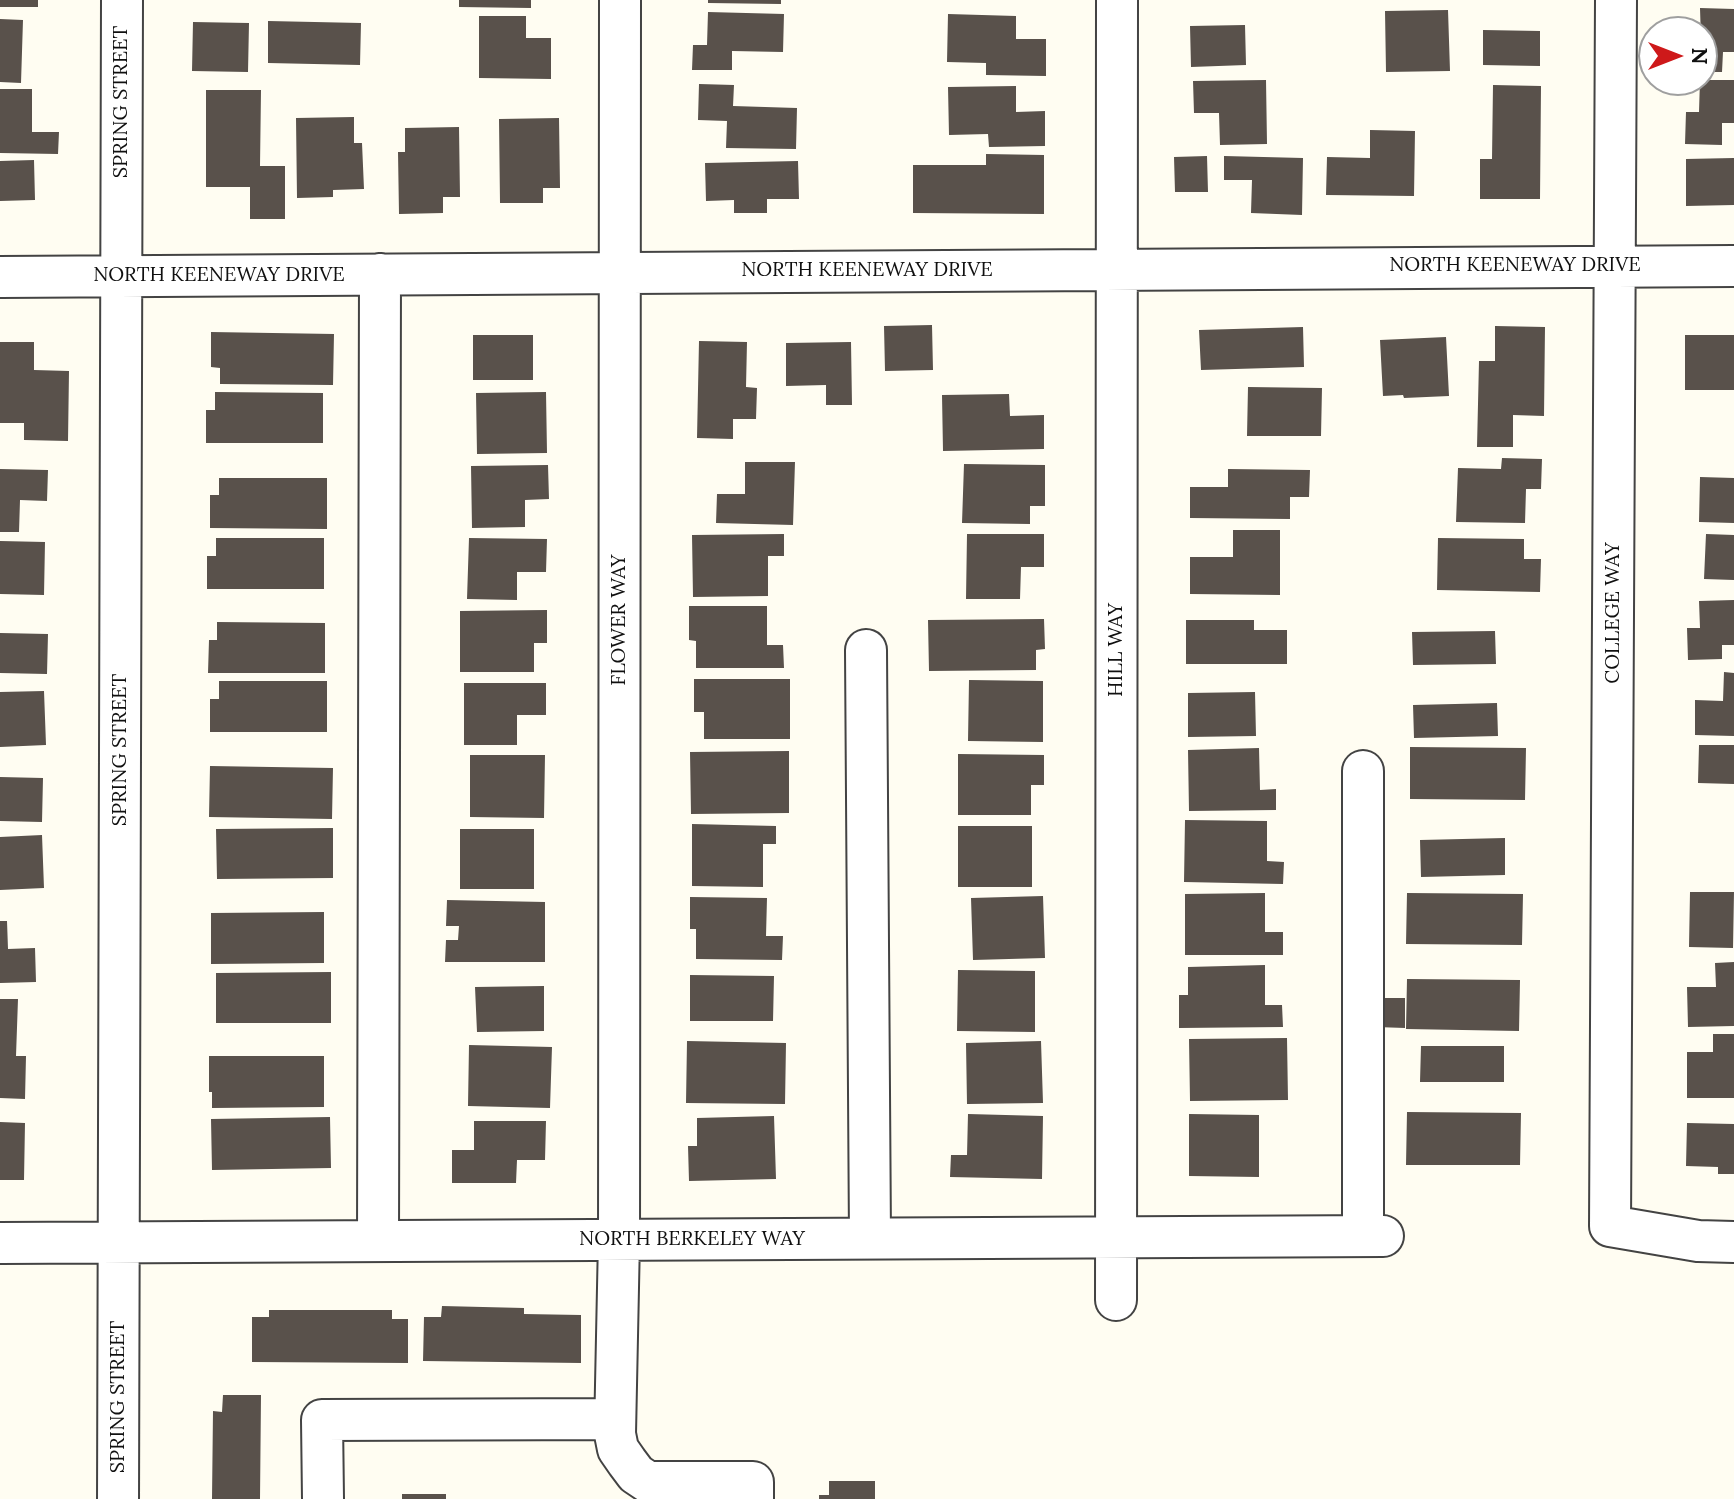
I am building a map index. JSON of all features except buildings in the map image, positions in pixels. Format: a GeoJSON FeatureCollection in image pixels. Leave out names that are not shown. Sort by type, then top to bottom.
{"type":"FeatureCollection","features":[{"type":"Feature","properties":{"kind":"street","name":"SPRING STREET"},"geometry":{"type":"LineString","coordinates":[[118,1499],[122,0]]}},
{"type":"Feature","properties":{"kind":"street","name":"FLOWER WAY"},"geometry":{"type":"LineString","coordinates":[[620,0],[619,1239],[615,1419],[618,1449],[636,1474],[648,1482],[753,1482],[753,1499]]}},
{"type":"Feature","properties":{"kind":"street","name":"HILL WAY"},"geometry":{"type":"LineString","coordinates":[[1116,1300],[1117,0]]}},
{"type":"Feature","properties":{"kind":"street","name":"COLLEGE WAY"},"geometry":{"type":"LineString","coordinates":[[1616,0],[1610,1226],[1698,1241],[1734,1242]]}},
{"type":"Feature","properties":{"kind":"street","name":"NORTH KEENEWAY DRIVE"},"geometry":{"type":"LineString","coordinates":[[0,277],[1615,264],[1734,266]]}},
{"type":"Feature","properties":{"kind":"street"},"geometry":{"type":"LineString","coordinates":[[378,1241],[380,274]]}},
{"type":"Feature","properties":{"kind":"street"},"geometry":{"type":"LineString","coordinates":[[866,650],[870,1238]]}},
{"type":"Feature","properties":{"kind":"street","name":"NORTH BERKELEY WAY"},"geometry":{"type":"LineString","coordinates":[[0,1243],[1373,1236],[1363,771]]}},
{"type":"Feature","properties":{"kind":"street"},"geometry":{"type":"LineString","coordinates":[[323,1499],[322,1420],[615,1419]]}}]}
